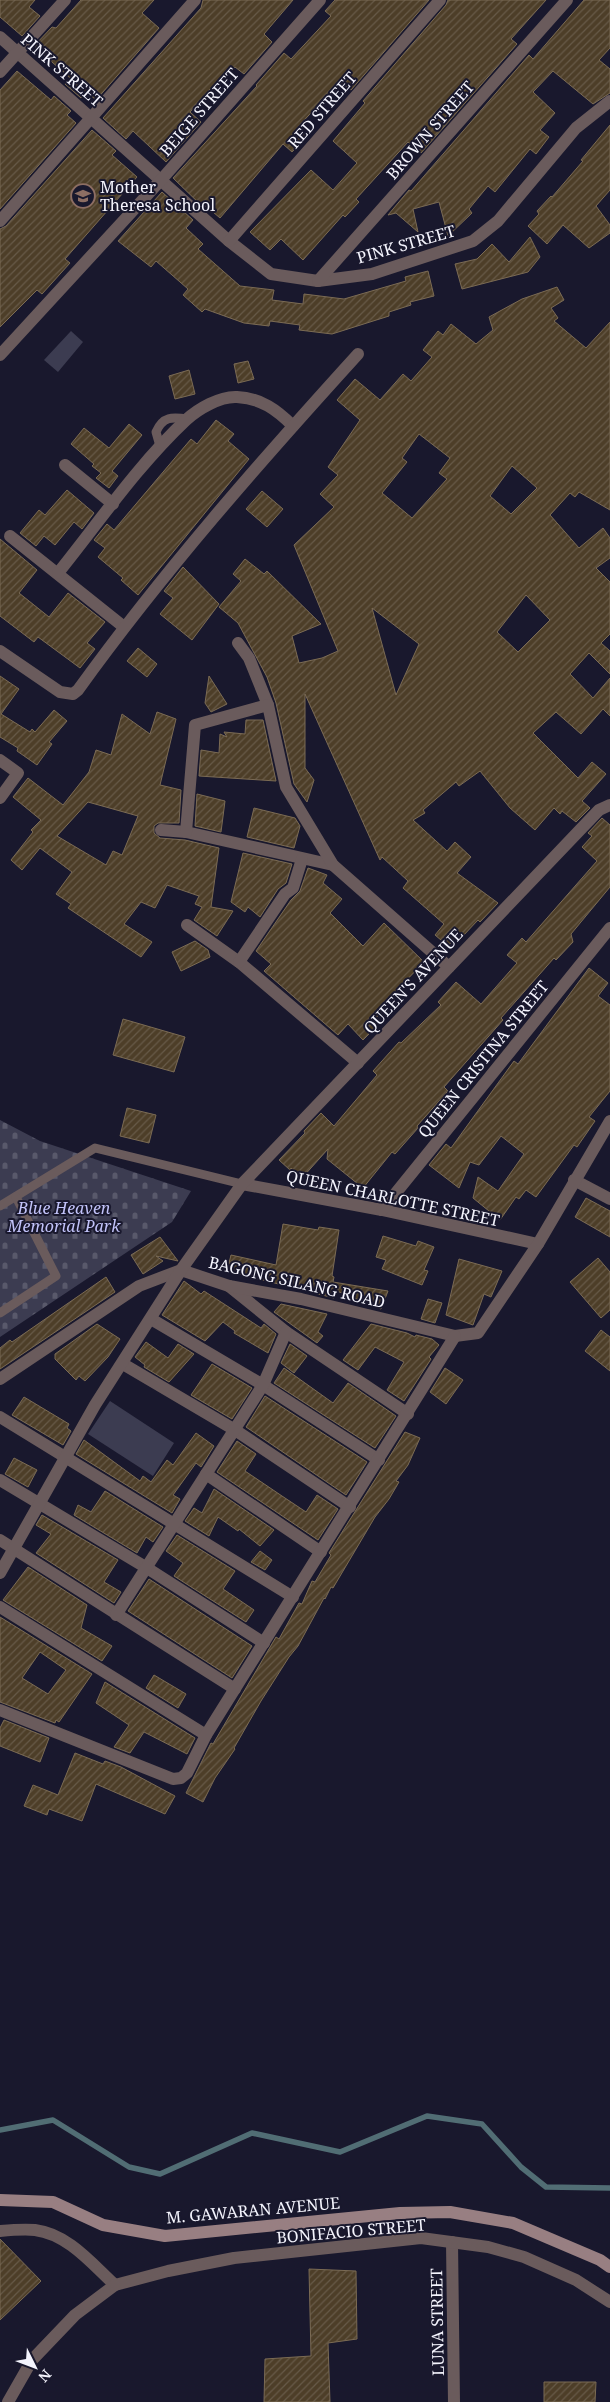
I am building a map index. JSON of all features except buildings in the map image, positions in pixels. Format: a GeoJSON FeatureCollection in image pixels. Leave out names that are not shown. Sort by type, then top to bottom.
{"type":"FeatureCollection","features":[{"type":"Feature","properties":{"kind":"street"},"geometry":{"type":"LineString","coordinates":[[0,72],[65,0]]}},
{"type":"Feature","properties":{"kind":"street"},"geometry":{"type":"LineString","coordinates":[[0,221],[195,0]]}},
{"type":"Feature","properties":{"kind":"street","name":"BEIGE STREET"},"geometry":{"type":"LineString","coordinates":[[0,355],[161,180],[320,0]]}},
{"type":"Feature","properties":{"kind":"street","name":"RED STREET"},"geometry":{"type":"LineString","coordinates":[[229,241],[440,0]]}},
{"type":"Feature","properties":{"kind":"street","name":"BROWN STREET"},"geometry":{"type":"LineString","coordinates":[[318,282],[567,0]]}},
{"type":"Feature","properties":{"kind":"street","name":"PINK STREET"},"geometry":{"type":"LineString","coordinates":[[0,37],[229,241],[271,274],[318,282],[372,274],[473,241],[498,221],[576,128],[610,100]]}},
{"type":"Feature","properties":{"kind":"street"},"geometry":{"type":"LineString","coordinates":[[0,651],[65,695],[73,694],[78,690],[124,627],[293,426],[358,354]]}},
{"type":"Feature","properties":{"kind":"street"},"geometry":{"type":"LineString","coordinates":[[58,573],[160,446],[188,419],[212,403],[236,396],[264,402],[293,426]]}},
{"type":"Feature","properties":{"kind":"street"},"geometry":{"type":"LineString","coordinates":[[65,465],[113,504]]}},
{"type":"Feature","properties":{"kind":"street"},"geometry":{"type":"LineString","coordinates":[[10,536],[124,627]]}},
{"type":"Feature","properties":{"kind":"street"},"geometry":{"type":"LineString","coordinates":[[238,643],[249,658],[268,705],[286,787],[333,865],[448,967]]}},
{"type":"Feature","properties":{"kind":"street"},"geometry":{"type":"LineString","coordinates":[[186,832],[194,725],[268,705]]}},
{"type":"Feature","properties":{"kind":"street"},"geometry":{"type":"LineString","coordinates":[[0,760],[18,773],[0,798]]}},
{"type":"Feature","properties":{"kind":"street","name":"QUEEN'S AVENUE"},"geometry":{"type":"LineString","coordinates":[[0,1572],[40,1505],[65,1457],[181,1270],[242,1184],[599,810],[610,805]]}},
{"type":"Feature","properties":{"kind":"street"},"geometry":{"type":"LineString","coordinates":[[161,830],[186,832],[333,865]]}},
{"type":"Feature","properties":{"kind":"street"},"geometry":{"type":"LineString","coordinates":[[239,962],[286,894],[293,888],[302,859]]}},
{"type":"Feature","properties":{"kind":"street"},"geometry":{"type":"LineString","coordinates":[[187,925],[239,962],[358,1063]]}},
{"type":"Feature","properties":{"kind":"street","name":"QUEEN CRISTINA STREET"},"geometry":{"type":"LineString","coordinates":[[382,1210],[610,928]]}},
{"type":"Feature","properties":{"kind":"street","name":"BAGONG SILANG ROAD"},"geometry":{"type":"LineString","coordinates":[[181,1270],[229,1286],[301,1299],[455,1336],[478,1333],[538,1244],[609,1123]]}},
{"type":"Feature","properties":{"kind":"street"},"geometry":{"type":"LineString","coordinates":[[574,1180],[610,1199]]}},
{"type":"Feature","properties":{"kind":"street","name":"QUEEN CHARLOTTE STREET"},"geometry":{"type":"LineString","coordinates":[[242,1184],[382,1210],[538,1244]]}},
{"type":"Feature","properties":{"kind":"street"},"geometry":{"type":"LineString","coordinates":[[0,1379],[139,1286],[181,1270]]}},
{"type":"Feature","properties":{"kind":"street"},"geometry":{"type":"LineString","coordinates":[[229,1286],[286,1332],[408,1414]]}},
{"type":"Feature","properties":{"kind":"street"},"geometry":{"type":"LineString","coordinates":[[151,1319],[263,1385],[380,1460]]}},
{"type":"Feature","properties":{"kind":"street"},"geometry":{"type":"LineString","coordinates":[[116,1615],[263,1385],[286,1332]]}},
{"type":"Feature","properties":{"kind":"street"},"geometry":{"type":"LineString","coordinates":[[0,1710],[173,1779],[181,1778],[186,1773],[206,1735],[380,1460],[455,1336]]}},
{"type":"Feature","properties":{"kind":"street"},"geometry":{"type":"LineString","coordinates":[[123,1364],[234,1430],[350,1507]]}},
{"type":"Feature","properties":{"kind":"street"},"geometry":{"type":"LineString","coordinates":[[0,1417],[293,1597]]}},
{"type":"Feature","properties":{"kind":"street"},"geometry":{"type":"LineString","coordinates":[[206,1474],[321,1552]]}},
{"type":"Feature","properties":{"kind":"street"},"geometry":{"type":"LineString","coordinates":[[0,1480],[147,1568],[264,1642]]}},
{"type":"Feature","properties":{"kind":"street"},"geometry":{"type":"LineString","coordinates":[[0,1540],[235,1689]]}},
{"type":"Feature","properties":{"kind":"street"},"geometry":{"type":"LineString","coordinates":[[0,1607],[206,1735]]}},
{"type":"Feature","properties":{"kind":"street","name":"M. GAWARAN AVENUE"},"geometry":{"type":"LineString","coordinates":[[0,2200],[53,2202],[103,2225],[165,2236],[400,2213],[450,2212],[513,2223],[600,2260],[610,2267]]}},
{"type":"Feature","properties":{"kind":"street"},"geometry":{"type":"LineString","coordinates":[[0,2231],[36,2230],[56,2236],[69,2243],[115,2285],[75,2315],[32,2360],[8,2402]]}},
{"type":"Feature","properties":{"kind":"street","name":"BONIFACIO STREET"},"geometry":{"type":"LineString","coordinates":[[115,2285],[168,2271],[234,2258],[421,2238],[488,2247],[524,2257],[576,2280],[610,2302]]}},
{"type":"Feature","properties":{"kind":"street","name":"LUNA STREET"},"geometry":{"type":"LineString","coordinates":[[452,2242],[454,2402]]}},
{"type":"Feature","properties":{"kind":"lane"},"geometry":{"type":"LineString","coordinates":[[0,1206],[95,1148],[242,1184]]}},
{"type":"Feature","properties":{"kind":"lane"},"geometry":{"type":"LineString","coordinates":[[0,1313],[56,1276],[16,1197]]}},
{"type":"Feature","properties":{"kind":"green space"},"geometry":{"type":"Polygon","coordinates":[[[71,331],[83,342],[58,372],[44,360],[71,331]]]}},
{"type":"Feature","properties":{"kind":"green space","name":"Blue Heaven Memorial Park"},"geometry":{"type":"Polygon","coordinates":[[[0,1120],[40,1141],[191,1191],[172,1222],[0,1337],[0,1120]]]}},
{"type":"Feature","properties":{"kind":"green space"},"geometry":{"type":"Polygon","coordinates":[[[110,1401],[174,1443],[153,1476],[88,1434],[110,1401]]]}},
{"type":"Feature","properties":{"kind":"waterway"},"geometry":{"type":"LineString","coordinates":[[0,2130],[53,2120],[129,2167],[160,2174],[252,2133],[340,2152],[427,2116],[482,2124],[521,2167],[546,2187],[610,2188]]}},
{"type":"Feature","properties":{"kind":"place","name":"Mother Theresa School"},"geometry":{"type":"Point","coordinates":[83,196]}}]}
